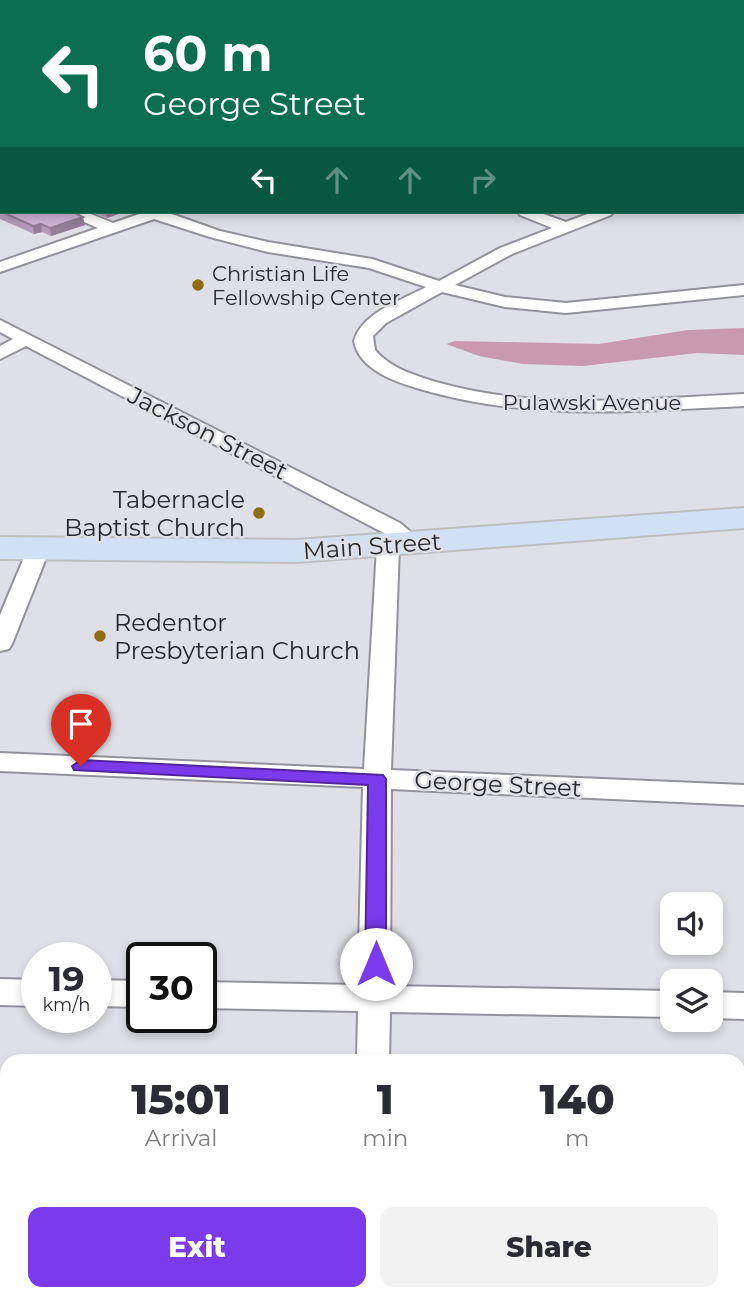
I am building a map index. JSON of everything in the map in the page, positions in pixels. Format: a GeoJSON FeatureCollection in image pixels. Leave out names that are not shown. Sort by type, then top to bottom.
{"type":"FeatureCollection","features":[{"type":"Feature","properties":{"kind":"main road","name":"Main Street"},"geometry":{"type":"LineString","coordinates":[[0,548],[296,551],[744,518]]}},
{"type":"Feature","properties":{"kind":"street"},"geometry":{"type":"LineString","coordinates":[[78,214],[111,228]]}},
{"type":"Feature","properties":{"kind":"street"},"geometry":{"type":"LineString","coordinates":[[0,267],[154,214]]}},
{"type":"Feature","properties":{"kind":"street"},"geometry":{"type":"LineString","coordinates":[[160,214],[215,234],[268,247],[373,264],[442,287],[505,302],[566,308],[744,290]]}},
{"type":"Feature","properties":{"kind":"street"},"geometry":{"type":"LineString","coordinates":[[530,214],[565,227]]}},
{"type":"Feature","properties":{"kind":"street","name":"Pulawski Avenue"},"geometry":{"type":"LineString","coordinates":[[601,214],[506,251],[380,319],[365,331],[362,338],[364,348],[374,360],[401,376],[448,393],[518,405],[744,400]]}},
{"type":"Feature","properties":{"kind":"street","name":"Jackson Street"},"geometry":{"type":"LineString","coordinates":[[0,325],[392,528],[401,545]]}},
{"type":"Feature","properties":{"kind":"street"},"geometry":{"type":"LineString","coordinates":[[0,354],[25,339]]}},
{"type":"Feature","properties":{"kind":"street"},"geometry":{"type":"LineString","coordinates":[[373,1054],[377,779],[401,545]]}},
{"type":"Feature","properties":{"kind":"street"},"geometry":{"type":"LineString","coordinates":[[0,644],[39,548]]}},
{"type":"Feature","properties":{"kind":"street","name":"George Street"},"geometry":{"type":"LineString","coordinates":[[0,762],[744,795]]}},
{"type":"Feature","properties":{"kind":"street"},"geometry":{"type":"LineString","coordinates":[[0,992],[21,993]]}},
{"type":"Feature","properties":{"kind":"street"},"geometry":{"type":"LineString","coordinates":[[217,995],[660,1004]]}},
{"type":"Feature","properties":{"kind":"street"},"geometry":{"type":"LineString","coordinates":[[723,1005],[744,1006]]}},
{"type":"Feature","properties":{"kind":"shaded area"},"geometry":{"type":"Polygon","coordinates":[[[744,328],[744,355],[697,353],[583,366],[523,364],[479,356],[446,344],[455,341],[599,344],[688,330],[744,328]]]}},
{"type":"Feature","properties":{"kind":"building"},"geometry":{"type":"Polygon","coordinates":[[[6,214],[77,214],[83,217],[50,228],[41,224],[33,226],[6,214]]]}},
{"type":"Feature","properties":{"kind":"place","name":"Christian Life Fellowship Center"},"geometry":{"type":"Point","coordinates":[198,285]}},
{"type":"Feature","properties":{"kind":"place","name":"Tabernacle Baptist Church"},"geometry":{"type":"Point","coordinates":[259,513]}},
{"type":"Feature","properties":{"kind":"place","name":"Redentor Presbyterian Church"},"geometry":{"type":"Point","coordinates":[100,636]}},
{"type":"Feature","properties":{"kind":"route"},"geometry":{"type":"LineString","coordinates":[[81,766],[377,779],[376,964]]}}]}
